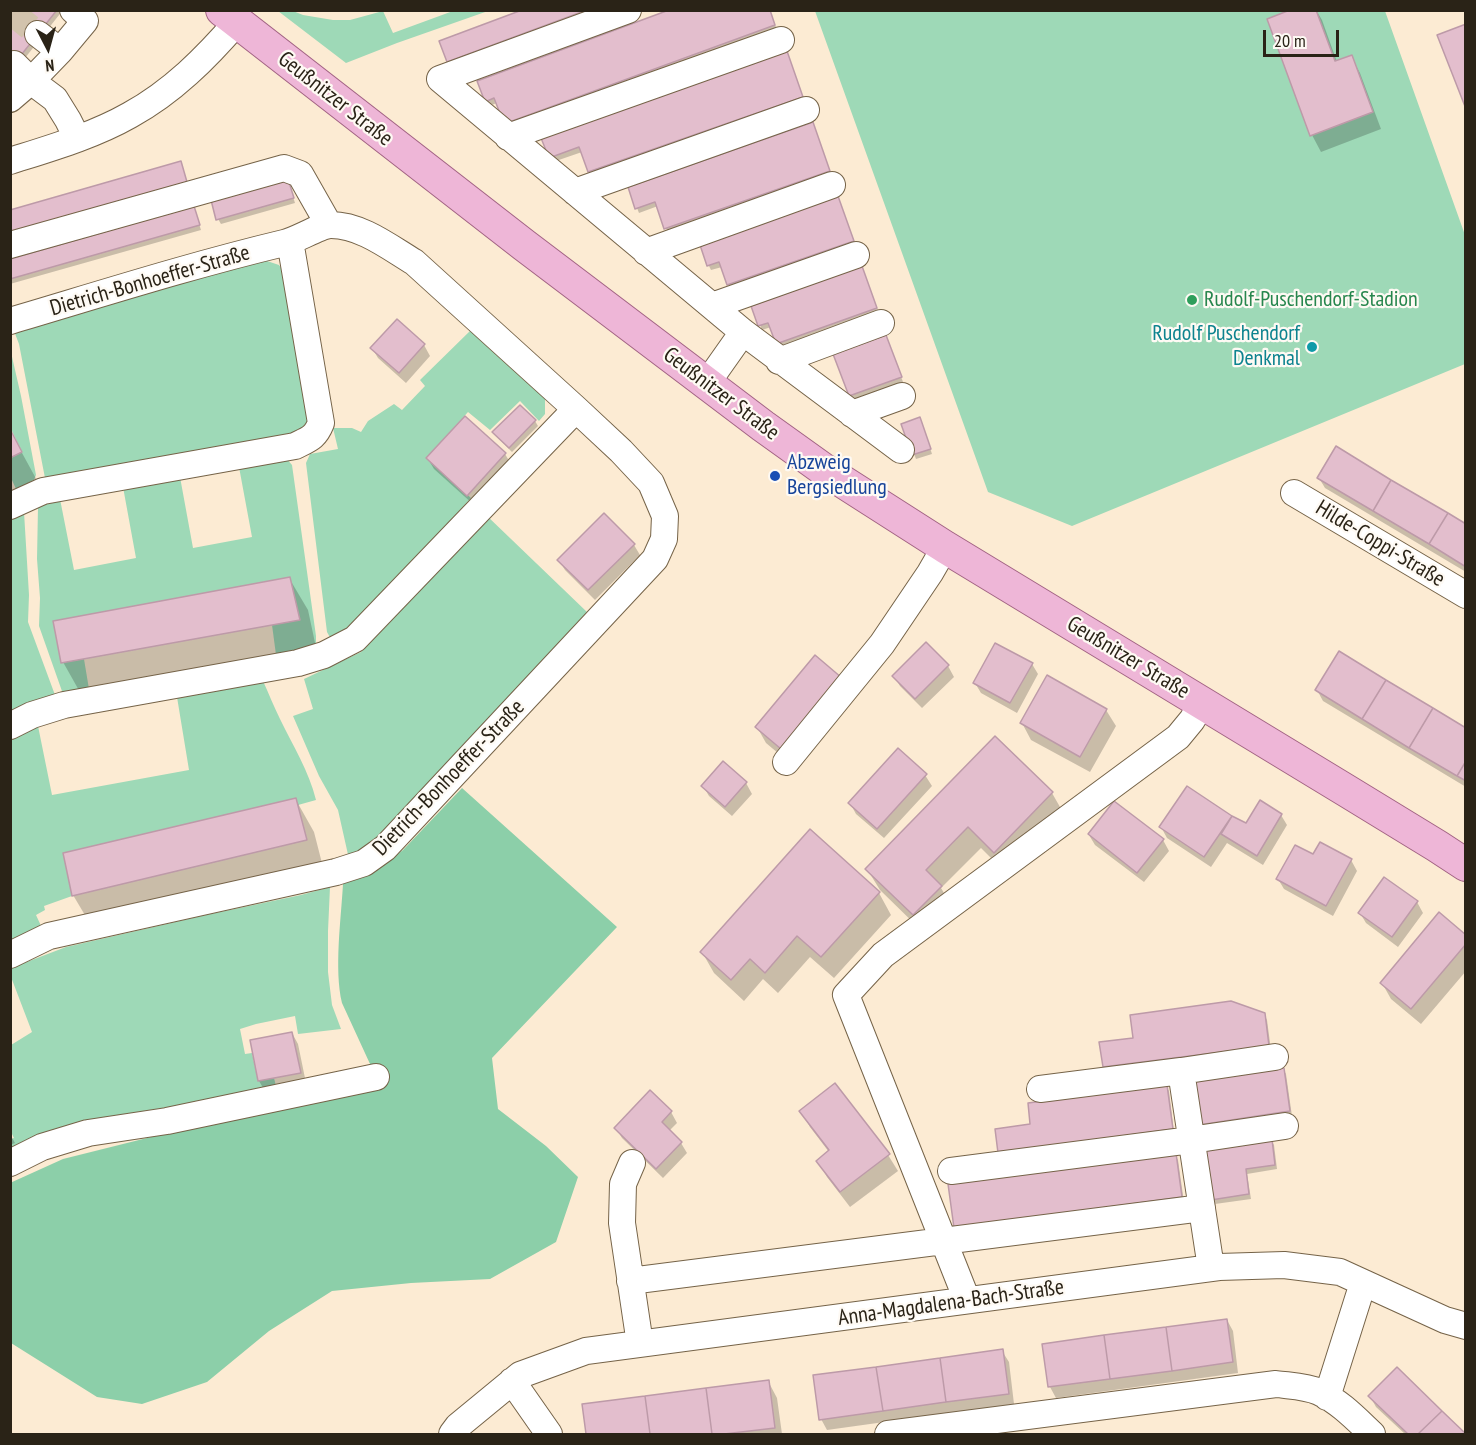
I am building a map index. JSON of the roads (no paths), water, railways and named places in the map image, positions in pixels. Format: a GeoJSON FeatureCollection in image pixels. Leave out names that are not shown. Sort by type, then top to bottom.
{"type":"FeatureCollection","features":[{"type":"Feature","properties":{"kind":"main road","name":"Geußnitzer Straße"},"geometry":{"type":"LineString","coordinates":[[229,16],[476,209],[823,469],[945,548],[1466,865]]}},
{"type":"Feature","properties":{"kind":"street"},"geometry":{"type":"LineString","coordinates":[[628,10],[440,80],[743,333],[901,450]]}},
{"type":"Feature","properties":{"kind":"street"},"geometry":{"type":"LineString","coordinates":[[10,99],[23,72],[60,51],[84,14]]}},
{"type":"Feature","properties":{"kind":"street"},"geometry":{"type":"LineString","coordinates":[[10,161],[109,126],[159,97],[198,65],[229,16]]}},
{"type":"Feature","properties":{"kind":"street"},"geometry":{"type":"LineString","coordinates":[[39,34],[60,51]]}},
{"type":"Feature","properties":{"kind":"street"},"geometry":{"type":"LineString","coordinates":[[508,137],[781,40]]}},
{"type":"Feature","properties":{"kind":"street"},"geometry":{"type":"LineString","coordinates":[[23,72],[55,99],[77,138]]}},
{"type":"Feature","properties":{"kind":"street"},"geometry":{"type":"LineString","coordinates":[[575,192],[806,110]]}},
{"type":"Feature","properties":{"kind":"street"},"geometry":{"type":"LineString","coordinates":[[10,245],[284,168],[300,174],[330,225]]}},
{"type":"Feature","properties":{"kind":"street"},"geometry":{"type":"LineString","coordinates":[[646,252],[832,185]]}},
{"type":"Feature","properties":{"kind":"street","name":"Dietrich-Bonhoeffer-Straße"},"geometry":{"type":"LineString","coordinates":[[10,321],[232,255],[290,241],[330,225],[357,230],[414,262],[576,409],[651,483],[665,516],[664,538],[655,559],[385,848],[364,863],[336,872],[49,936],[10,955]]}},
{"type":"Feature","properties":{"kind":"street"},"geometry":{"type":"LineString","coordinates":[[10,506],[43,491],[91,488],[211,466],[295,446],[316,433],[321,423],[290,241]]}},
{"type":"Feature","properties":{"kind":"street"},"geometry":{"type":"LineString","coordinates":[[712,306],[856,255]]}},
{"type":"Feature","properties":{"kind":"street"},"geometry":{"type":"LineString","coordinates":[[780,361],[881,323]]}},
{"type":"Feature","properties":{"kind":"street"},"geometry":{"type":"LineString","coordinates":[[707,383],[743,333]]}},
{"type":"Feature","properties":{"kind":"street"},"geometry":{"type":"LineString","coordinates":[[852,414],[902,396]]}},
{"type":"Feature","properties":{"kind":"street"},"geometry":{"type":"LineString","coordinates":[[10,726],[32,715],[64,705],[298,663],[324,655],[355,639],[576,409]]}},
{"type":"Feature","properties":{"kind":"street","name":"Hilde-Coppi-Straße"},"geometry":{"type":"LineString","coordinates":[[1294,493],[1466,595]]}},
{"type":"Feature","properties":{"kind":"street"},"geometry":{"type":"LineString","coordinates":[[786,762],[882,644],[945,548]]}},
{"type":"Feature","properties":{"kind":"street"},"geometry":{"type":"LineString","coordinates":[[967,1300],[846,995],[884,955],[1178,737],[1202,703]]}},
{"type":"Feature","properties":{"kind":"street"},"geometry":{"type":"LineString","coordinates":[[1040,1089],[1275,1057]]}},
{"type":"Feature","properties":{"kind":"street"},"geometry":{"type":"LineString","coordinates":[[1181,1071],[1211,1268]]}},
{"type":"Feature","properties":{"kind":"street"},"geometry":{"type":"LineString","coordinates":[[10,1163],[42,1147],[88,1133],[167,1121],[376,1077]]}},
{"type":"Feature","properties":{"kind":"street"},"geometry":{"type":"LineString","coordinates":[[951,1171],[1285,1126]]}},
{"type":"Feature","properties":{"kind":"street"},"geometry":{"type":"LineString","coordinates":[[632,1163],[623,1184],[621,1223],[640,1344]]}},
{"type":"Feature","properties":{"kind":"street"},"geometry":{"type":"LineString","coordinates":[[630,1281],[1202,1208]]}},
{"type":"Feature","properties":{"kind":"street","name":"Anna-Magdalena-Bach-Straße"},"geometry":{"type":"LineString","coordinates":[[452,1434],[458,1426],[520,1376],[586,1352],[1211,1268],[1284,1265],[1340,1272],[1445,1320],[1466,1326]]}},
{"type":"Feature","properties":{"kind":"street"},"geometry":{"type":"LineString","coordinates":[[1327,1397],[1363,1283]]}},
{"type":"Feature","properties":{"kind":"street"},"geometry":{"type":"LineString","coordinates":[[512,1381],[549,1434]]}},
{"type":"Feature","properties":{"kind":"street"},"geometry":{"type":"LineString","coordinates":[[888,1434],[1276,1384],[1318,1392],[1342,1407],[1372,1434]]}},
{"type":"Feature","properties":{"kind":"tunnel"},"geometry":{"type":"LineString","coordinates":[[10,11],[38,34]]}},
{"type":"Feature","properties":{"kind":"place","name":"Rudolf-Puschendorf-Stadion"},"geometry":{"type":"Point","coordinates":[1192,300]}},
{"type":"Feature","properties":{"kind":"place","name":"Rudolf Puschendorf Denkmal"},"geometry":{"type":"Point","coordinates":[1312,347]}},
{"type":"Feature","properties":{"kind":"place","name":"Abzweig Bergsiedlung"},"geometry":{"type":"Point","coordinates":[775,476]}}]}
